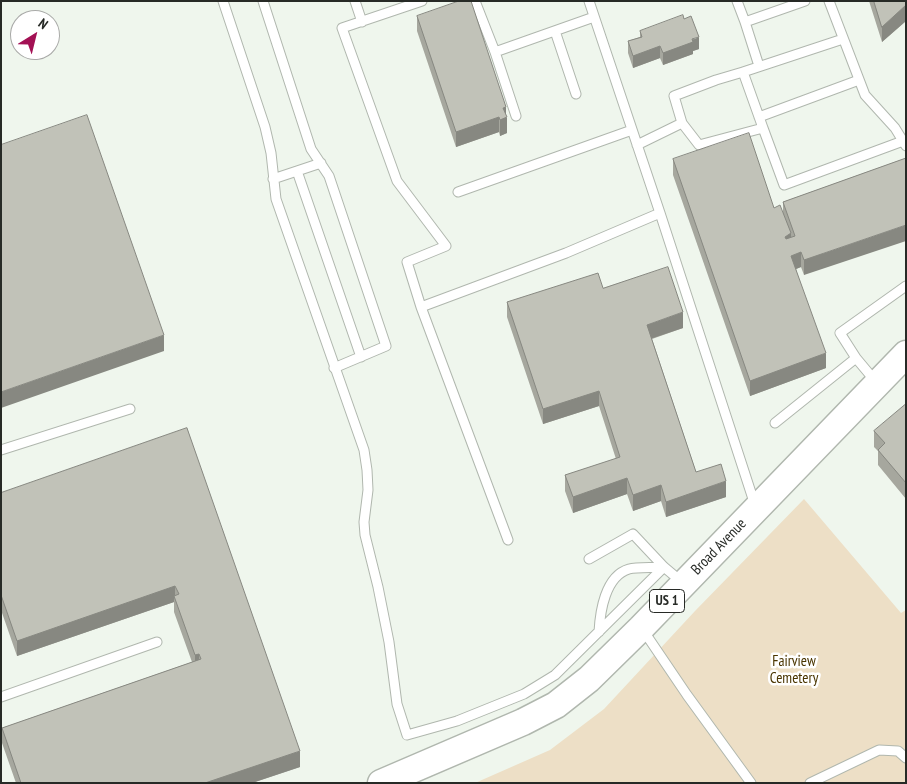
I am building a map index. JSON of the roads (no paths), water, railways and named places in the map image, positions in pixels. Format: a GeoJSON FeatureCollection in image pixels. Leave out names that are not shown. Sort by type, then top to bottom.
{"type":"FeatureCollection","features":[{"type":"Feature","properties":{"kind":"main road","name":"Broad Avenue"},"geometry":{"type":"LineString","coordinates":[[381,783],[523,722],[556,704],[589,679],[641,628],[673,575],[756,508],[906,354]]}},
{"type":"Feature","properties":{"kind":"lane"},"geometry":{"type":"LineString","coordinates":[[223,1],[271,152],[276,199],[364,450],[368,490],[364,522],[365,535],[389,642],[397,704],[407,735],[457,721],[524,694],[555,675],[599,632],[673,575]]}},
{"type":"Feature","properties":{"kind":"lane"},"geometry":{"type":"LineString","coordinates":[[263,1],[312,149],[329,176],[386,346],[334,368]]}},
{"type":"Feature","properties":{"kind":"lane"},"geometry":{"type":"LineString","coordinates":[[355,1],[362,22]]}},
{"type":"Feature","properties":{"kind":"lane"},"geometry":{"type":"LineString","coordinates":[[422,1],[342,28],[397,180],[446,246],[407,262],[421,307],[508,540]]}},
{"type":"Feature","properties":{"kind":"lane"},"geometry":{"type":"LineString","coordinates":[[475,1],[516,116]]}},
{"type":"Feature","properties":{"kind":"lane"},"geometry":{"type":"LineString","coordinates":[[589,1],[756,508]]}},
{"type":"Feature","properties":{"kind":"lane"},"geometry":{"type":"LineString","coordinates":[[737,1],[759,66]]}},
{"type":"Feature","properties":{"kind":"lane"},"geometry":{"type":"LineString","coordinates":[[745,22],[804,1]]}},
{"type":"Feature","properties":{"kind":"lane"},"geometry":{"type":"LineString","coordinates":[[743,72],[784,185],[904,144],[895,128],[865,95],[829,1]]}},
{"type":"Feature","properties":{"kind":"lane"},"geometry":{"type":"LineString","coordinates":[[494,52],[594,17]]}},
{"type":"Feature","properties":{"kind":"lane"},"geometry":{"type":"LineString","coordinates":[[554,31],[576,94]]}},
{"type":"Feature","properties":{"kind":"lane"},"geometry":{"type":"LineString","coordinates":[[763,128],[699,145],[682,123],[674,96],[716,80],[844,39]]}},
{"type":"Feature","properties":{"kind":"lane"},"geometry":{"type":"LineString","coordinates":[[759,117],[859,80]]}},
{"type":"Feature","properties":{"kind":"lane"},"geometry":{"type":"LineString","coordinates":[[637,145],[682,123]]}},
{"type":"Feature","properties":{"kind":"lane"},"geometry":{"type":"LineString","coordinates":[[458,192],[632,130]]}},
{"type":"Feature","properties":{"kind":"lane"},"geometry":{"type":"LineString","coordinates":[[273,179],[321,163]]}},
{"type":"Feature","properties":{"kind":"lane"},"geometry":{"type":"LineString","coordinates":[[297,171],[361,357]]}},
{"type":"Feature","properties":{"kind":"lane"},"geometry":{"type":"LineString","coordinates":[[421,307],[566,253],[660,212]]}},
{"type":"Feature","properties":{"kind":"lane"},"geometry":{"type":"LineString","coordinates":[[877,383],[856,358],[840,333],[906,286]]}},
{"type":"Feature","properties":{"kind":"lane"},"geometry":{"type":"LineString","coordinates":[[775,423],[856,358]]}},
{"type":"Feature","properties":{"kind":"lane"},"geometry":{"type":"LineString","coordinates":[[1,450],[130,409]]}},
{"type":"Feature","properties":{"kind":"lane"},"geometry":{"type":"LineString","coordinates":[[588,559],[633,534],[673,575]]}},
{"type":"Feature","properties":{"kind":"lane"},"geometry":{"type":"LineString","coordinates":[[599,632],[602,606],[609,587],[619,574],[629,569],[673,575]]}},
{"type":"Feature","properties":{"kind":"lane"},"geometry":{"type":"LineString","coordinates":[[641,628],[751,783]]}},
{"type":"Feature","properties":{"kind":"lane"},"geometry":{"type":"LineString","coordinates":[[1,697],[157,642]]}},
{"type":"Feature","properties":{"kind":"lane"},"geometry":{"type":"LineString","coordinates":[[810,783],[879,750],[898,751],[906,758]]}},
{"type":"Feature","properties":{"kind":"park label","name":"Fairview Cemetery"},"geometry":{"type":"Point","coordinates":[794,670]}}]}
